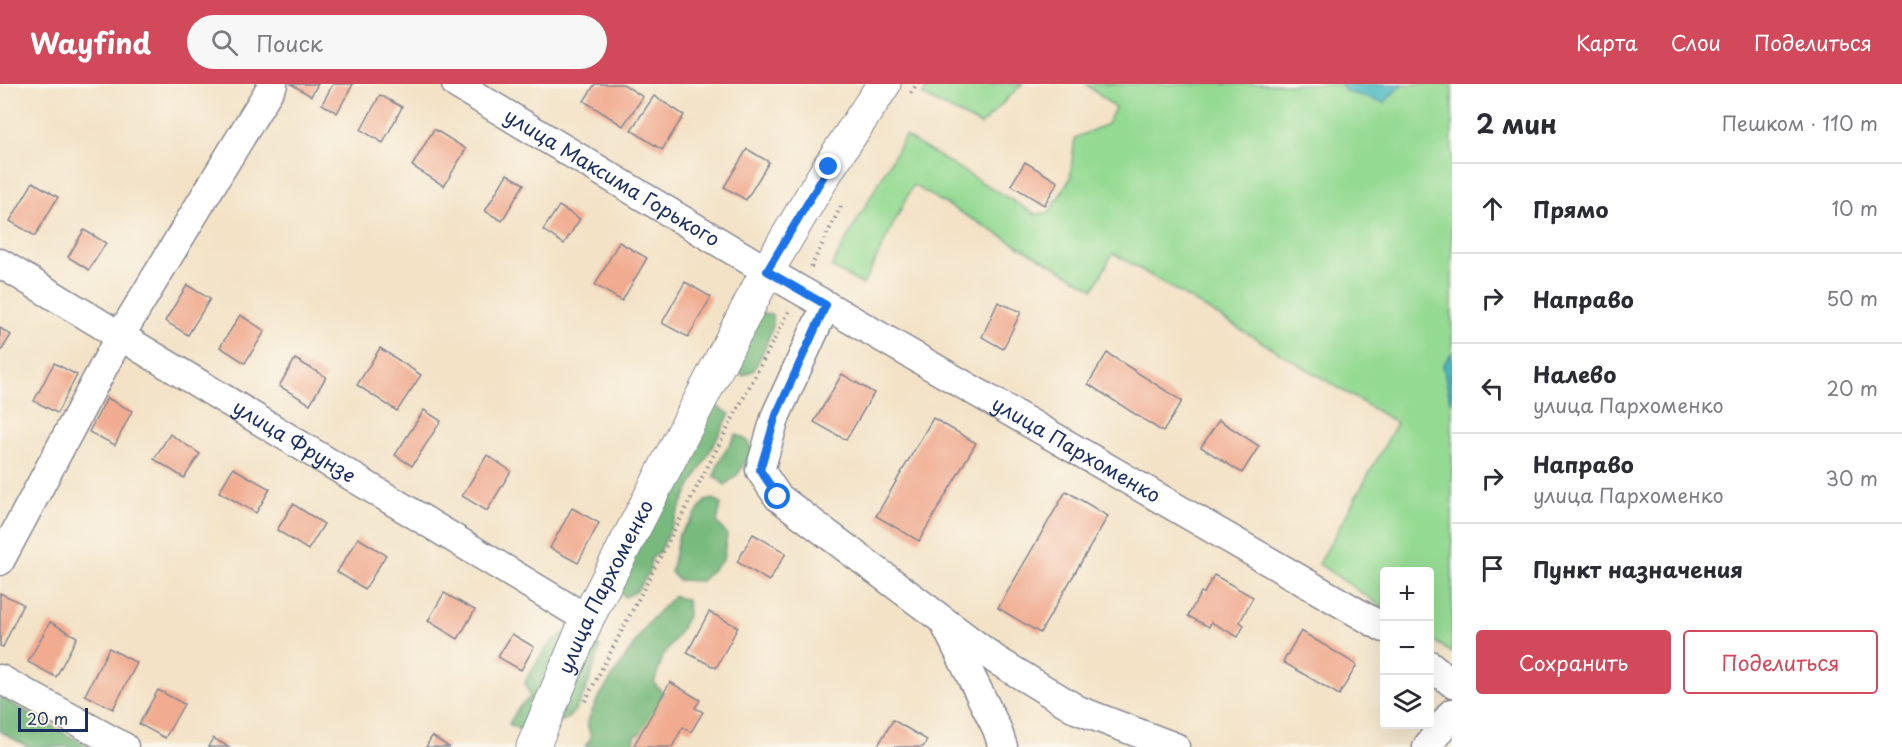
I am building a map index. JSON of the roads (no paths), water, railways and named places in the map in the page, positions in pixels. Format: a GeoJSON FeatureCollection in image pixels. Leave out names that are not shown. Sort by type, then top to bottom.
{"type":"FeatureCollection","features":[{"type":"Feature","properties":{"kind":"street"},"geometry":{"type":"LineString","coordinates":[[0,561],[120,336],[273,84]]}},
{"type":"Feature","properties":{"kind":"street","name":"улица Максима Горького"},"geometry":{"type":"LineString","coordinates":[[456,84],[767,271]]}},
{"type":"Feature","properties":{"kind":"street","name":"улица Пархоменко"},"geometry":{"type":"LineString","coordinates":[[533,747],[587,619],[767,271],[829,167],[897,89]]}},
{"type":"Feature","properties":{"kind":"street","name":"улица Фрунзе"},"geometry":{"type":"LineString","coordinates":[[0,263],[587,619]]}},
{"type":"Feature","properties":{"kind":"street","name":"улица Пархоменко"},"geometry":{"type":"LineString","coordinates":[[767,271],[1380,626]]}},
{"type":"Feature","properties":{"kind":"street"},"geometry":{"type":"LineString","coordinates":[[826,305],[776,415],[760,470],[778,497],[996,660],[1078,710],[1175,747]]}},
{"type":"Feature","properties":{"kind":"street"},"geometry":{"type":"LineString","coordinates":[[943,621],[997,729],[1003,747]]}},
{"type":"Feature","properties":{"kind":"street"},"geometry":{"type":"LineString","coordinates":[[1434,667],[1452,683]]}},
{"type":"Feature","properties":{"kind":"street"},"geometry":{"type":"LineString","coordinates":[[0,679],[124,747]]}},
{"type":"Feature","properties":{"kind":"street"},"geometry":{"type":"LineString","coordinates":[[1427,747],[1452,713]]}},
{"type":"Feature","properties":{"kind":"water"},"geometry":{"type":"Polygon","coordinates":[[[1341,84],[1402,84],[1384,103],[1345,91],[1341,84]]]}},
{"type":"Feature","properties":{"kind":"water"},"geometry":{"type":"Polygon","coordinates":[[[1452,353],[1452,401],[1443,365],[1452,353]]]}}]}
